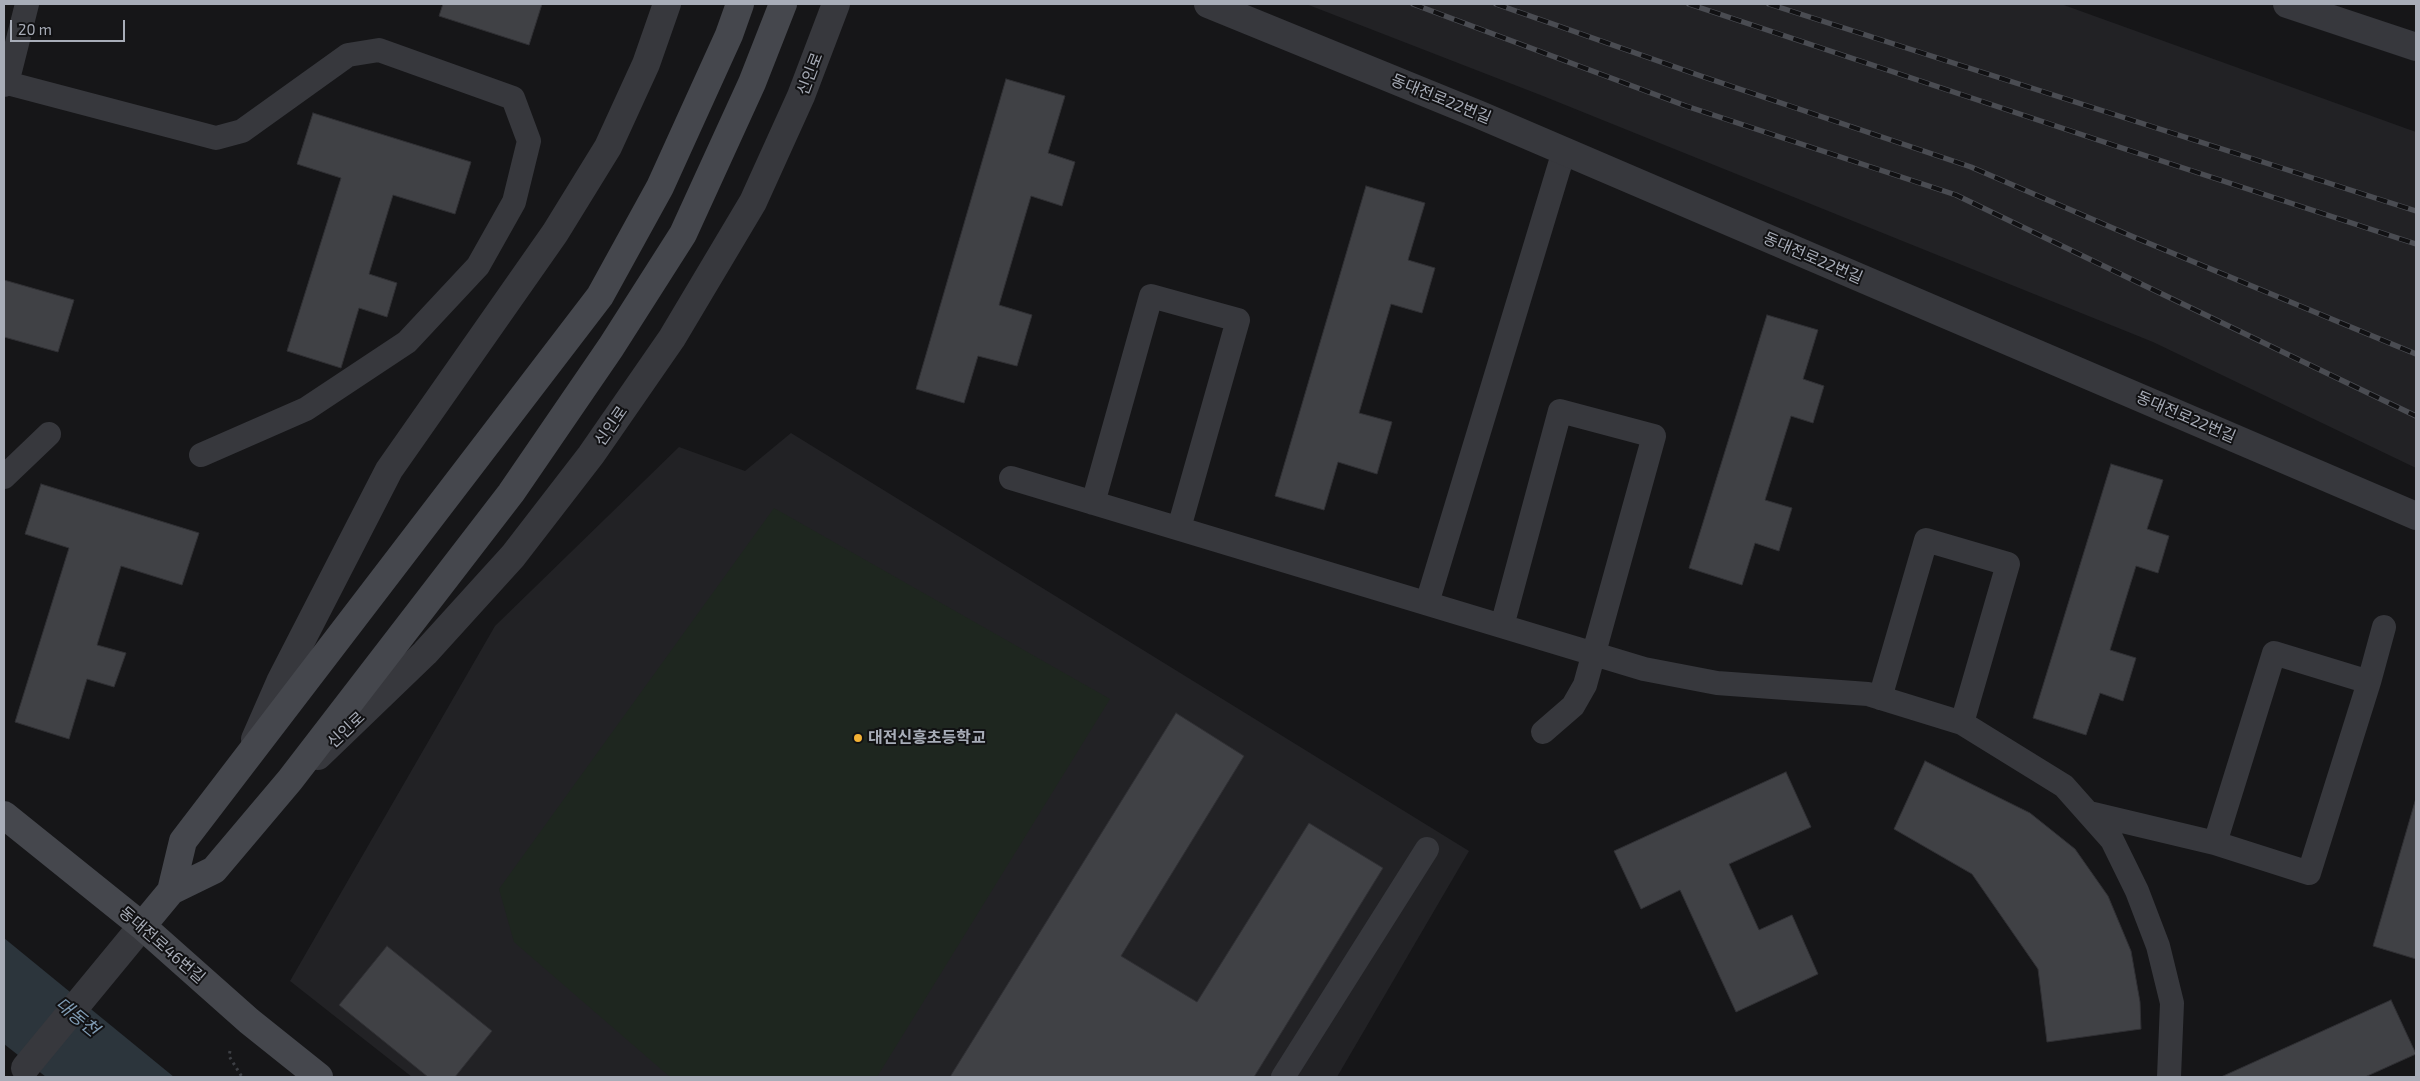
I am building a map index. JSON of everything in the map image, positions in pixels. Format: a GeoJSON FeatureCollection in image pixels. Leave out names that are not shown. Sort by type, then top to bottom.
{"type":"FeatureCollection","features":[{"type":"Feature","properties":{"kind":"street","name":"신인로"},"geometry":{"type":"LineString","coordinates":[[246,762],[280,682],[389,470],[555,233],[608,147],[646,64],[667,4]]}},
{"type":"Feature","properties":{"kind":"street","name":"신인로"},"geometry":{"type":"LineString","coordinates":[[171,891],[183,841],[246,762],[322,657],[600,296],[660,187],[729,35],[740,4]]}},
{"type":"Feature","properties":{"kind":"street","name":"신인로"},"geometry":{"type":"LineString","coordinates":[[142,926],[171,891],[214,870],[290,780],[510,493],[611,347],[683,234],[752,83],[784,4]]}},
{"type":"Feature","properties":{"kind":"street","name":"신인로"},"geometry":{"type":"LineString","coordinates":[[290,780],[340,736],[426,653],[513,556],[596,447],[672,338],[753,202],[802,96],[836,4]]}},
{"type":"Feature","properties":{"kind":"street","name":"동대전로22번길"},"geometry":{"type":"LineString","coordinates":[[1208,4],[1564,151],[2416,516]]}},
{"type":"Feature","properties":{"kind":"street"},"geometry":{"type":"LineString","coordinates":[[2296,5],[2416,47]]}},
{"type":"Feature","properties":{"kind":"street","name":"동대전로46번길"},"geometry":{"type":"LineString","coordinates":[[4,815],[142,926],[249,1021],[319,1077]]}},
{"type":"Feature","properties":{"kind":"street"},"geometry":{"type":"LineString","coordinates":[[25,1068],[142,926]]}},
{"type":"Feature","properties":{"kind":"lane"},"geometry":{"type":"LineString","coordinates":[[27,4],[5,84],[216,138],[242,131],[348,55],[379,50],[513,98],[529,141],[514,202],[478,266],[407,342],[306,409],[201,456]]}},
{"type":"Feature","properties":{"kind":"lane"},"geometry":{"type":"LineString","coordinates":[[1427,603],[1564,151]]}},
{"type":"Feature","properties":{"kind":"lane"},"geometry":{"type":"LineString","coordinates":[[1093,503],[1151,296],[1238,320],[1179,528]]}},
{"type":"Feature","properties":{"kind":"lane"},"geometry":{"type":"LineString","coordinates":[[1502,626],[1560,411],[1654,436],[1596,654],[1585,686],[1573,706],[1543,732]]}},
{"type":"Feature","properties":{"kind":"lane"},"geometry":{"type":"LineString","coordinates":[[4,476],[50,434]]}},
{"type":"Feature","properties":{"kind":"lane"},"geometry":{"type":"LineString","coordinates":[[1010,478],[1644,669],[1717,682],[1868,694],[1962,723],[2064,786],[2112,840],[2137,890],[2158,946],[2172,1003],[2169,1077]]}},
{"type":"Feature","properties":{"kind":"lane"},"geometry":{"type":"LineString","coordinates":[[1880,698],[1926,540],[2008,564],[1962,723]]}},
{"type":"Feature","properties":{"kind":"lane"},"geometry":{"type":"LineString","coordinates":[[2089,813],[2215,843],[2309,873],[2384,627]]}},
{"type":"Feature","properties":{"kind":"lane"},"geometry":{"type":"LineString","coordinates":[[2215,843],[2274,652],[2368,682]]}},
{"type":"Feature","properties":{"kind":"lane"},"geometry":{"type":"LineString","coordinates":[[1283,1077],[1427,849]]}},
{"type":"Feature","properties":{"kind":"shaded area"},"geometry":{"type":"Polygon","coordinates":[[[1306,4],[2061,4],[2416,132],[2416,468],[2153,342],[1543,96],[1306,4]]]}},
{"type":"Feature","properties":{"kind":"shaded area","name":"대전신흥초등학교"},"geometry":{"type":"Polygon","coordinates":[[[791,433],[1469,851],[1337,1077],[412,1077],[290,981],[495,626],[679,447],[745,471],[791,433]]]}},
{"type":"Feature","properties":{"kind":"shaded area"},"geometry":{"type":"Polygon","coordinates":[[[774,508],[1110,699],[877,1077],[670,1077],[514,942],[499,889],[774,508]]]}},
{"type":"Feature","properties":{"kind":"water","name":"대동천"},"geometry":{"type":"Polygon","coordinates":[[[4,938],[174,1077],[46,1077],[4,1044],[4,938]]]}},
{"type":"Feature","properties":{"kind":"building"},"geometry":{"type":"Polygon","coordinates":[[[443,4],[542,4],[529,45],[439,16],[443,4]]]}},
{"type":"Feature","properties":{"kind":"building"},"geometry":{"type":"Polygon","coordinates":[[[1006,79],[1065,96],[1048,153],[1075,162],[1062,206],[1031,196],[999,305],[1032,315],[1017,366],[978,356],[964,403],[916,389],[1006,79]]]}},
{"type":"Feature","properties":{"kind":"building"},"geometry":{"type":"Polygon","coordinates":[[[313,113],[471,162],[455,214],[393,195],[369,274],[397,283],[387,317],[359,308],[341,368],[287,351],[341,178],[297,164],[313,113]]]}},
{"type":"Feature","properties":{"kind":"building"},"geometry":{"type":"Polygon","coordinates":[[[1366,186],[1425,203],[1408,260],[1435,268],[1422,313],[1391,304],[1359,413],[1392,422],[1377,474],[1338,462],[1324,510],[1275,496],[1366,186]]]}},
{"type":"Feature","properties":{"kind":"building"},"geometry":{"type":"Polygon","coordinates":[[[4,280],[74,300],[58,352],[4,337],[4,280]]]}},
{"type":"Feature","properties":{"kind":"building"},"geometry":{"type":"Polygon","coordinates":[[[1767,315],[1818,330],[1803,379],[1824,386],[1813,423],[1791,416],[1765,500],[1792,508],[1779,551],[1755,543],[1742,585],[1689,568],[1767,315]]]}},
{"type":"Feature","properties":{"kind":"building"},"geometry":{"type":"Polygon","coordinates":[[[2111,464],[2163,480],[2147,529],[2169,536],[2158,573],[2136,566],[2110,650],[2136,658],[2123,701],[2100,693],[2086,735],[2033,718],[2111,464]]]}},
{"type":"Feature","properties":{"kind":"building"},"geometry":{"type":"Polygon","coordinates":[[[41,484],[199,533],[182,585],[121,566],[97,645],[126,653],[114,687],[87,679],[69,739],[15,722],[69,548],[25,534],[41,484]]]}},
{"type":"Feature","properties":{"kind":"building"},"geometry":{"type":"Polygon","coordinates":[[[1176,713],[1244,756],[1121,956],[1197,1002],[1309,823],[1383,868],[1254,1077],[950,1077],[1176,713]]]}},
{"type":"Feature","properties":{"kind":"building"},"geometry":{"type":"Polygon","coordinates":[[[1925,761],[2030,813],[2075,849],[2108,896],[2131,951],[2140,1002],[2141,1029],[2047,1042],[2038,969],[1972,874],[1894,829],[1925,761]]]}},
{"type":"Feature","properties":{"kind":"building"},"geometry":{"type":"Polygon","coordinates":[[[1786,772],[1811,827],[1729,864],[1759,930],[1792,915],[1818,974],[1736,1012],[1680,890],[1641,909],[1614,851],[1786,772]]]}},
{"type":"Feature","properties":{"kind":"building"},"geometry":{"type":"Polygon","coordinates":[[[2416,798],[2416,959],[2373,946],[2416,798]]]}},
{"type":"Feature","properties":{"kind":"building"},"geometry":{"type":"Polygon","coordinates":[[[387,946],[492,1031],[455,1077],[428,1077],[339,1005],[387,946]]]}},
{"type":"Feature","properties":{"kind":"building"},"geometry":{"type":"Polygon","coordinates":[[[2391,1000],[2416,1054],[2365,1077],[2221,1077],[2391,1000]]]}},
{"type":"Feature","properties":{"kind":"railway"},"geometry":{"type":"LineString","coordinates":[[1413,4],[1686,106],[1956,195],[2416,416]]}},
{"type":"Feature","properties":{"kind":"railway"},"geometry":{"type":"LineString","coordinates":[[1496,4],[1698,75],[1971,167],[2136,238],[2416,354]]}},
{"type":"Feature","properties":{"kind":"railway"},"geometry":{"type":"LineString","coordinates":[[1689,4],[2416,244]]}},
{"type":"Feature","properties":{"kind":"railway"},"geometry":{"type":"LineString","coordinates":[[1769,4],[2416,211]]}},
{"type":"Feature","properties":{"kind":"place","name":"대전신흥초등학교"},"geometry":{"type":"Point","coordinates":[858,738]}}]}
